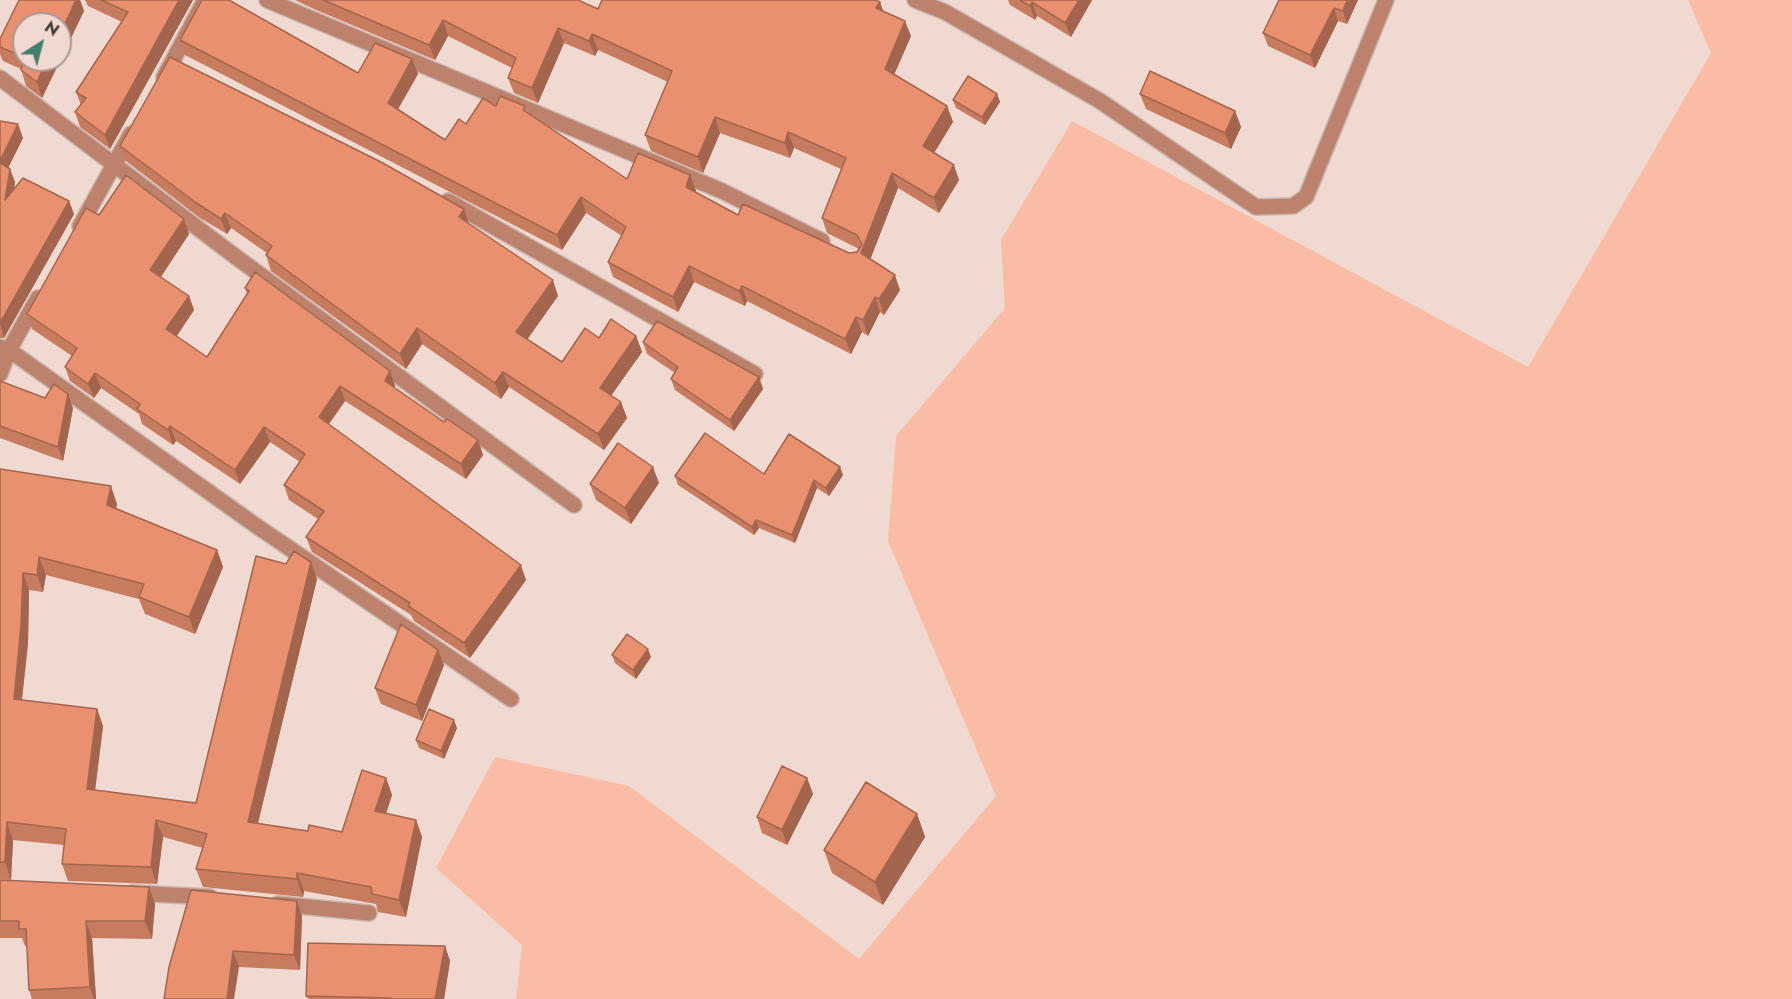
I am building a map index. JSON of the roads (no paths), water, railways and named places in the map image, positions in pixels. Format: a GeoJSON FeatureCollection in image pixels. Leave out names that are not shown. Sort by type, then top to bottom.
{"type":"FeatureCollection","features":[{"type":"Feature","properties":{"kind":"street"},"geometry":{"type":"LineString","coordinates":[[157,89],[178,63],[205,0]]}},
{"type":"Feature","properties":{"kind":"street"},"geometry":{"type":"LineString","coordinates":[[267,0],[722,191],[837,249]]}},
{"type":"Feature","properties":{"kind":"street"},"geometry":{"type":"LineString","coordinates":[[915,0],[945,12],[1100,101],[1256,207],[1293,206],[1305,197],[1386,0]]}},
{"type":"Feature","properties":{"kind":"street"},"geometry":{"type":"LineString","coordinates":[[0,78],[574,505]]}},
{"type":"Feature","properties":{"kind":"street"},"geometry":{"type":"LineString","coordinates":[[73,237],[141,117]]}},
{"type":"Feature","properties":{"kind":"street"},"geometry":{"type":"LineString","coordinates":[[432,192],[755,374]]}},
{"type":"Feature","properties":{"kind":"street"},"geometry":{"type":"LineString","coordinates":[[0,374],[4,349],[44,288]]}},
{"type":"Feature","properties":{"kind":"street"},"geometry":{"type":"LineString","coordinates":[[4,349],[258,527],[511,699]]}},
{"type":"Feature","properties":{"kind":"street"},"geometry":{"type":"LineString","coordinates":[[118,893],[223,898]]}},
{"type":"Feature","properties":{"kind":"street"},"geometry":{"type":"LineString","coordinates":[[268,903],[369,913]]}}]}
